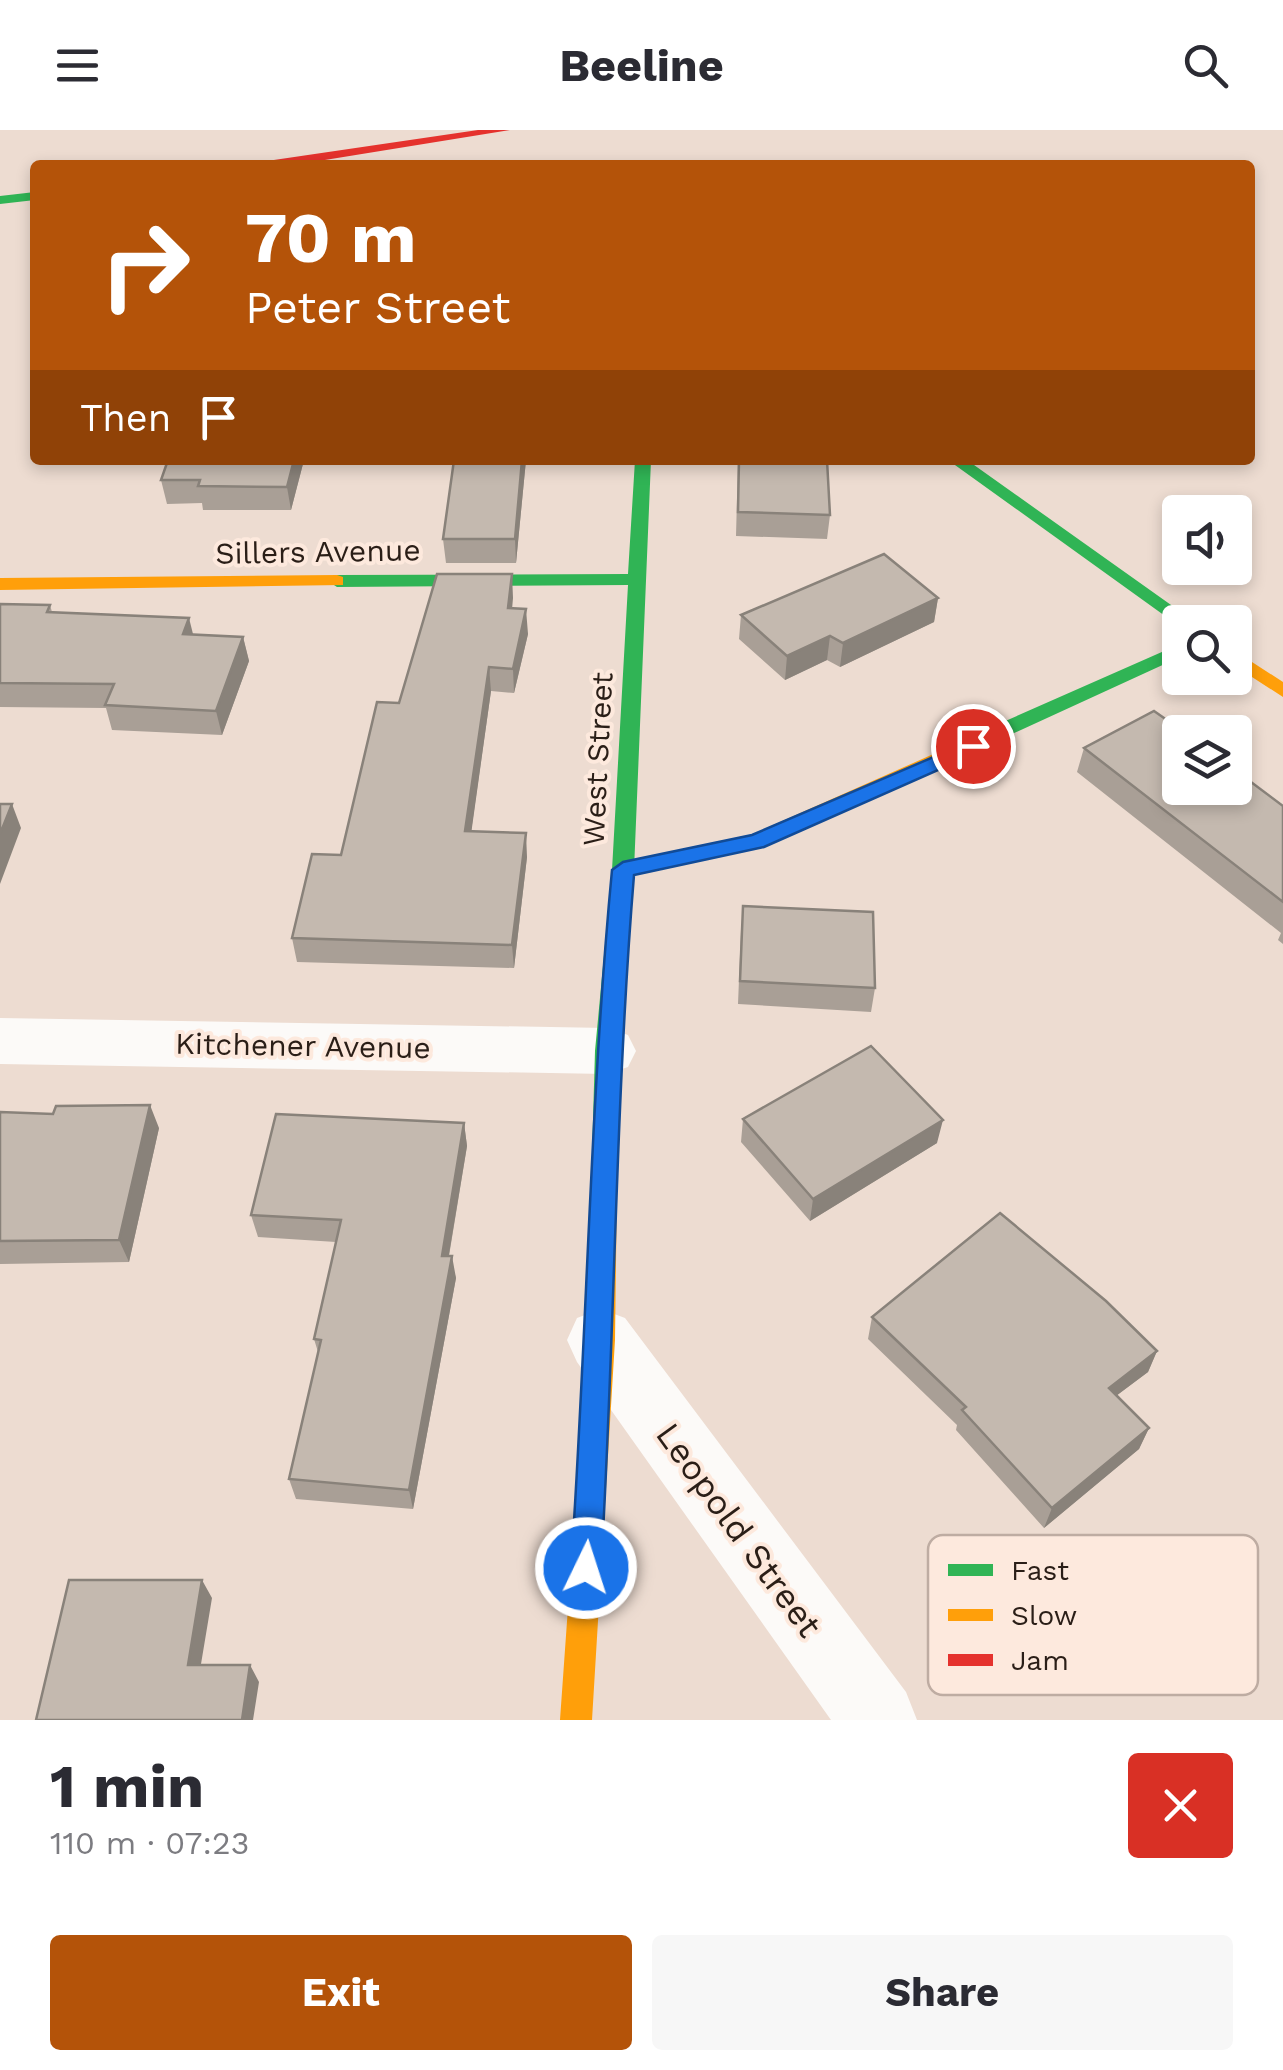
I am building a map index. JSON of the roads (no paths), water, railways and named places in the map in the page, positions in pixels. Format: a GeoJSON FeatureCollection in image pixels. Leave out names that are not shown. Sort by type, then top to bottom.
{"type":"FeatureCollection","features":[{"type":"Feature","properties":{"kind":"street"},"geometry":{"type":"LineString","coordinates":[[305,160],[502,134]]}},
{"type":"Feature","properties":{"kind":"street"},"geometry":{"type":"LineString","coordinates":[[0,200],[30,197]]}},
{"type":"Feature","properties":{"kind":"street","name":"West Street"},"geometry":{"type":"LineString","coordinates":[[576,1720],[601,1340],[607,1051],[623,870],[642,465]]}},
{"type":"Feature","properties":{"kind":"street"},"geometry":{"type":"LineString","coordinates":[[963,465],[1162,605]]}},
{"type":"Feature","properties":{"kind":"street","name":"Sillers Avenue"},"geometry":{"type":"LineString","coordinates":[[0,584],[637,579]]}},
{"type":"Feature","properties":{"kind":"street"},"geometry":{"type":"LineString","coordinates":[[623,870],[756,842],[1162,658]]}},
{"type":"Feature","properties":{"kind":"street"},"geometry":{"type":"LineString","coordinates":[[1252,669],[1283,690]]}},
{"type":"Feature","properties":{"kind":"street","name":"Kitchener Avenue"},"geometry":{"type":"LineString","coordinates":[[0,1041],[607,1051]]}},
{"type":"Feature","properties":{"kind":"street","name":"Leopold Street"},"geometry":{"type":"LineString","coordinates":[[601,1340],[878,1720]]}}]}
